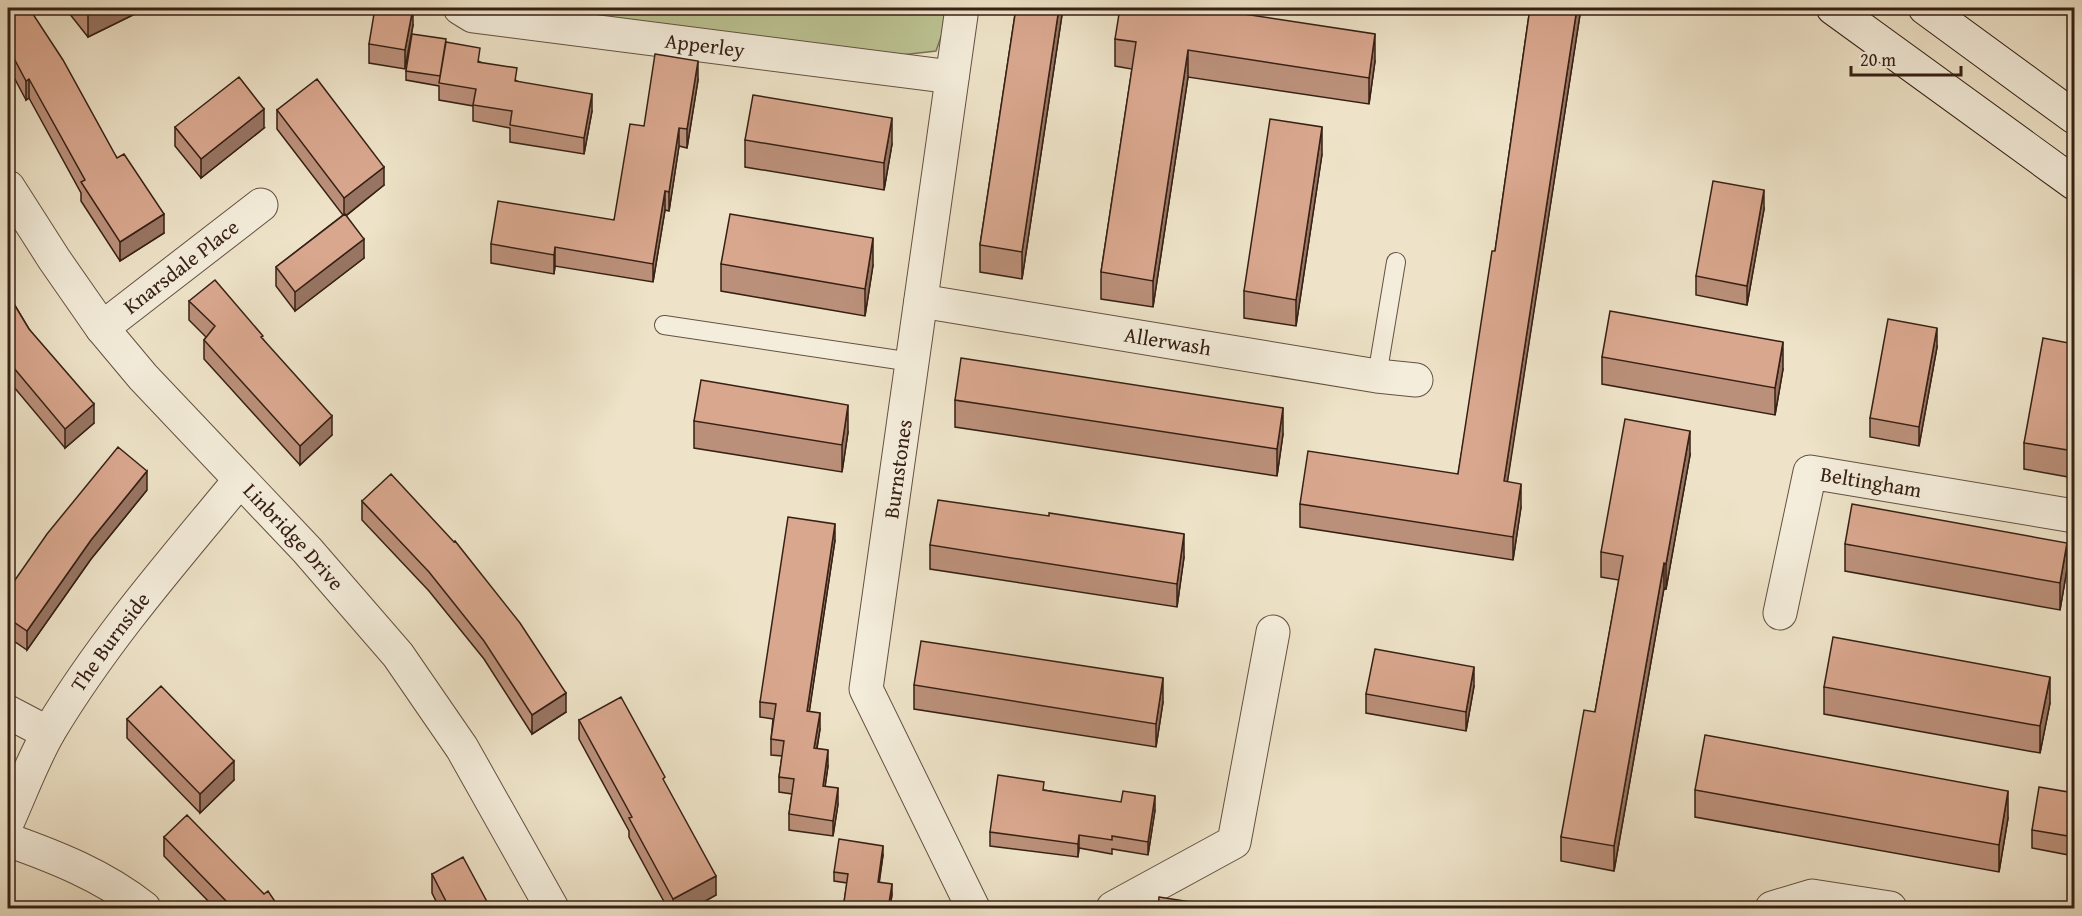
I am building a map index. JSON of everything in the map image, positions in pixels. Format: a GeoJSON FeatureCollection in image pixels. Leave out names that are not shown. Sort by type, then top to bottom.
{"type":"FeatureCollection","features":[{"type":"Feature","properties":{"kind":"street","name":"Apperley"},"geometry":{"type":"LineString","coordinates":[[460,8],[473,16],[952,77]]}},
{"type":"Feature","properties":{"kind":"street","name":"Burnstones"},"geometry":{"type":"LineString","coordinates":[[962,8],[866,689],[974,909]]}},
{"type":"Feature","properties":{"kind":"street"},"geometry":{"type":"LineString","coordinates":[[1833,8],[2074,183]]}},
{"type":"Feature","properties":{"kind":"street"},"geometry":{"type":"LineString","coordinates":[[1925,8],[2074,117]]}},
{"type":"Feature","properties":{"kind":"street","name":"Linbridge Drive"},"geometry":{"type":"LineString","coordinates":[[8,187],[102,328],[143,377],[313,557],[398,655],[462,748],[552,909]]}},
{"type":"Feature","properties":{"kind":"street","name":"Knarsdale Place"},"geometry":{"type":"LineString","coordinates":[[102,328],[261,205]]}},
{"type":"Feature","properties":{"kind":"street","name":"Allerwash"},"geometry":{"type":"LineString","coordinates":[[921,301],[1377,376],[1416,380]]}},
{"type":"Feature","properties":{"kind":"street","name":"Beltingham"},"geometry":{"type":"LineString","coordinates":[[1780,613],[1810,472],[2074,516]]}},
{"type":"Feature","properties":{"kind":"street","name":"The Burnside"},"geometry":{"type":"LineString","coordinates":[[8,821],[48,733],[86,672],[138,604],[240,480]]}},
{"type":"Feature","properties":{"kind":"street"},"geometry":{"type":"LineString","coordinates":[[1113,909],[1234,842],[1273,632]]}},
{"type":"Feature","properties":{"kind":"street"},"geometry":{"type":"LineString","coordinates":[[8,712],[48,733]]}},
{"type":"Feature","properties":{"kind":"street"},"geometry":{"type":"LineString","coordinates":[[8,840],[40,851],[96,876],[144,909]]}},
{"type":"Feature","properties":{"kind":"street"},"geometry":{"type":"LineString","coordinates":[[1772,909],[1812,896],[1890,909]]}},
{"type":"Feature","properties":{"kind":"lane"},"geometry":{"type":"LineString","coordinates":[[1377,376],[1396,262]]}},
{"type":"Feature","properties":{"kind":"lane"},"geometry":{"type":"LineString","coordinates":[[664,326],[912,362]]}},
{"type":"Feature","properties":{"kind":"green space"},"geometry":{"type":"Polygon","coordinates":[[[513,8],[946,8],[942,34],[936,51],[901,55],[513,8]]]}},
{"type":"Feature","properties":{"kind":"building"},"geometry":{"type":"Polygon","coordinates":[[[8,8],[29,8],[63,60],[117,158],[124,154],[164,214],[120,242],[81,182],[85,180],[29,79],[26,81],[8,47],[8,8]]]}},
{"type":"Feature","properties":{"kind":"building"},"geometry":{"type":"Polygon","coordinates":[[[375,8],[413,8],[405,50],[369,44],[375,8]]]}},
{"type":"Feature","properties":{"kind":"building"},"geometry":{"type":"Polygon","coordinates":[[[1016,8],[1059,8],[1022,252],[980,245],[1016,8]]]}},
{"type":"Feature","properties":{"kind":"building"},"geometry":{"type":"Polygon","coordinates":[[[1120,8],[1204,8],[1375,34],[1369,78],[1188,50],[1153,281],[1101,272],[1136,42],[1115,39],[1120,8]]]}},
{"type":"Feature","properties":{"kind":"building"},"geometry":{"type":"Polygon","coordinates":[[[1530,8],[1577,8],[1504,481],[1521,484],[1513,537],[1300,504],[1308,451],[1458,474],[1492,251],[1495,251],[1530,8]]]}},
{"type":"Feature","properties":{"kind":"building"},"geometry":{"type":"Polygon","coordinates":[[[412,34],[446,39],[440,76],[406,71],[412,34]]]}},
{"type":"Feature","properties":{"kind":"building"},"geometry":{"type":"Polygon","coordinates":[[[446,42],[480,48],[478,62],[517,68],[515,81],[592,94],[584,138],[510,125],[512,111],[473,105],[476,89],[439,83],[446,42]]]}},
{"type":"Feature","properties":{"kind":"building"},"geometry":{"type":"Polygon","coordinates":[[[655,54],[698,61],[687,129],[679,128],[669,192],[665,191],[653,264],[555,247],[554,255],[491,244],[498,201],[614,220],[630,124],[644,126],[655,54]]]}},
{"type":"Feature","properties":{"kind":"building"},"geometry":{"type":"Polygon","coordinates":[[[239,77],[264,109],[201,159],[175,127],[239,77]]]}},
{"type":"Feature","properties":{"kind":"building"},"geometry":{"type":"Polygon","coordinates":[[[317,79],[384,167],[344,198],[277,110],[317,79]]]}},
{"type":"Feature","properties":{"kind":"building"},"geometry":{"type":"Polygon","coordinates":[[[753,95],[892,118],[884,163],[745,140],[753,95]]]}},
{"type":"Feature","properties":{"kind":"building"},"geometry":{"type":"Polygon","coordinates":[[[1270,119],[1322,127],[1296,300],[1244,291],[1270,119]]]}},
{"type":"Feature","properties":{"kind":"building"},"geometry":{"type":"Polygon","coordinates":[[[1713,181],[1764,190],[1747,286],[1696,276],[1713,181]]]}},
{"type":"Feature","properties":{"kind":"building"},"geometry":{"type":"Polygon","coordinates":[[[345,214],[364,239],[295,292],[276,267],[345,214]]]}},
{"type":"Feature","properties":{"kind":"building"},"geometry":{"type":"Polygon","coordinates":[[[730,214],[873,238],[865,289],[721,264],[730,214]]]}},
{"type":"Feature","properties":{"kind":"building"},"geometry":{"type":"Polygon","coordinates":[[[215,280],[263,336],[261,337],[332,416],[300,446],[204,340],[215,326],[189,301],[215,280]]]}},
{"type":"Feature","properties":{"kind":"building"},"geometry":{"type":"Polygon","coordinates":[[[8,294],[29,329],[94,404],[65,429],[8,361],[8,294]]]}},
{"type":"Feature","properties":{"kind":"building"},"geometry":{"type":"Polygon","coordinates":[[[1610,311],[1783,342],[1775,388],[1602,357],[1610,311]]]}},
{"type":"Feature","properties":{"kind":"building"},"geometry":{"type":"Polygon","coordinates":[[[1888,319],[1937,328],[1919,427],[1870,418],[1888,319]]]}},
{"type":"Feature","properties":{"kind":"building"},"geometry":{"type":"Polygon","coordinates":[[[2043,338],[2074,344],[2074,451],[2024,443],[2043,338]]]}},
{"type":"Feature","properties":{"kind":"building"},"geometry":{"type":"Polygon","coordinates":[[[961,358],[1283,408],[1277,449],[955,400],[961,358]]]}},
{"type":"Feature","properties":{"kind":"building"},"geometry":{"type":"Polygon","coordinates":[[[701,380],[848,405],[842,445],[694,421],[701,380]]]}},
{"type":"Feature","properties":{"kind":"building"},"geometry":{"type":"Polygon","coordinates":[[[1625,419],[1690,431],[1614,846],[1561,837],[1584,710],[1595,712],[1623,556],[1601,552],[1625,419]]]}},
{"type":"Feature","properties":{"kind":"building"},"geometry":{"type":"Polygon","coordinates":[[[118,447],[147,471],[91,540],[27,631],[8,618],[8,590],[47,534],[118,447]]]}},
{"type":"Feature","properties":{"kind":"building"},"geometry":{"type":"Polygon","coordinates":[[[391,474],[455,541],[520,623],[566,693],[532,715],[484,641],[429,572],[362,501],[391,474]]]}},
{"type":"Feature","properties":{"kind":"building"},"geometry":{"type":"Polygon","coordinates":[[[938,500],[1049,516],[1049,513],[1184,534],[1177,584],[930,545],[938,500]]]}},
{"type":"Feature","properties":{"kind":"building"},"geometry":{"type":"Polygon","coordinates":[[[1852,504],[2067,543],[2060,583],[1845,544],[1852,504]]]}},
{"type":"Feature","properties":{"kind":"building"},"geometry":{"type":"Polygon","coordinates":[[[788,517],[835,524],[807,711],[820,713],[814,748],[828,750],[823,786],[838,788],[833,821],[789,814],[794,779],[779,777],[784,741],[771,739],[776,704],[760,702],[788,517]]]}},
{"type":"Feature","properties":{"kind":"building"},"geometry":{"type":"Polygon","coordinates":[[[1833,637],[2050,677],[2040,726],[1824,687],[1833,637]]]}},
{"type":"Feature","properties":{"kind":"building"},"geometry":{"type":"Polygon","coordinates":[[[921,641],[1163,678],[1156,724],[914,685],[921,641]]]}},
{"type":"Feature","properties":{"kind":"building"},"geometry":{"type":"Polygon","coordinates":[[[1375,649],[1474,667],[1466,712],[1366,694],[1375,649]]]}},
{"type":"Feature","properties":{"kind":"building"},"geometry":{"type":"Polygon","coordinates":[[[161,686],[234,761],[200,794],[127,719],[161,686]]]}},
{"type":"Feature","properties":{"kind":"building"},"geometry":{"type":"Polygon","coordinates":[[[621,697],[716,876],[673,899],[629,818],[632,817],[579,720],[621,697]]]}},
{"type":"Feature","properties":{"kind":"building"},"geometry":{"type":"Polygon","coordinates":[[[1705,735],[2008,791],[1999,845],[1695,790],[1705,735]]]}},
{"type":"Feature","properties":{"kind":"building"},"geometry":{"type":"Polygon","coordinates":[[[998,775],[1044,782],[1043,790],[1121,802],[1123,791],[1155,796],[1148,842],[1112,836],[1112,840],[1079,835],[1078,844],[990,832],[998,775]]]}},
{"type":"Feature","properties":{"kind":"building"},"geometry":{"type":"Polygon","coordinates":[[[2039,787],[2074,793],[2074,837],[2032,830],[2039,787]]]}},
{"type":"Feature","properties":{"kind":"building"},"geometry":{"type":"Polygon","coordinates":[[[187,815],[264,894],[268,891],[280,909],[232,909],[164,837],[187,815]]]}},
{"type":"Feature","properties":{"kind":"building"},"geometry":{"type":"Polygon","coordinates":[[[839,839],[883,846],[878,882],[892,884],[888,909],[843,909],[848,874],[834,872],[839,839]]]}},
{"type":"Feature","properties":{"kind":"building"},"geometry":{"type":"Polygon","coordinates":[[[463,857],[491,909],[450,909],[432,874],[463,857]]]}},
{"type":"Feature","properties":{"kind":"building"},"geometry":{"type":"Polygon","coordinates":[[[1159,897],[1235,909],[1158,909],[1159,897]]]}}]}
